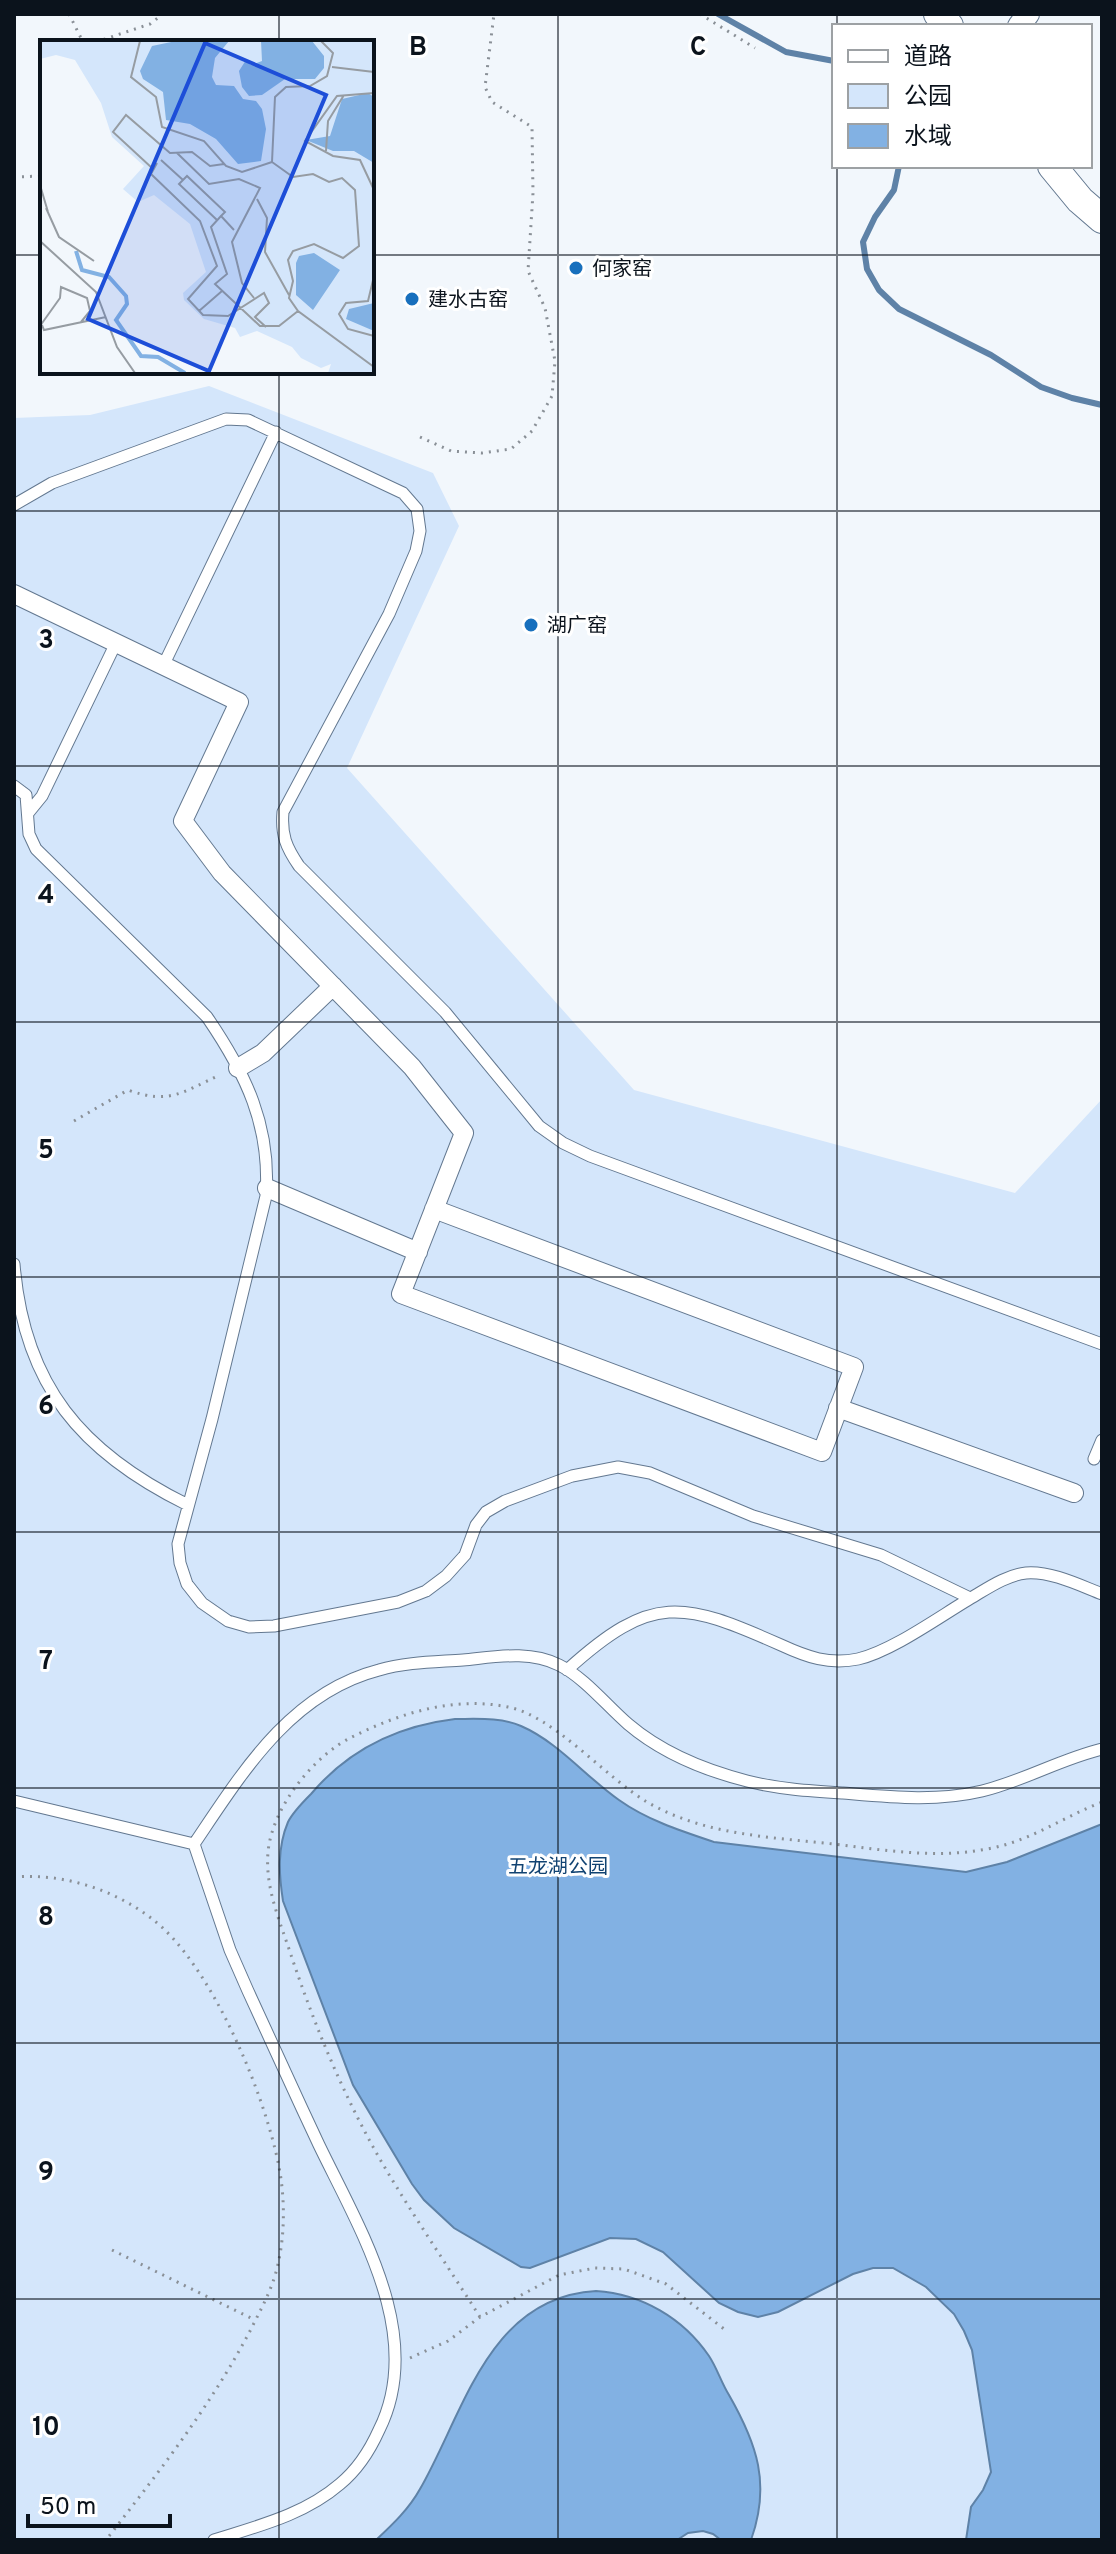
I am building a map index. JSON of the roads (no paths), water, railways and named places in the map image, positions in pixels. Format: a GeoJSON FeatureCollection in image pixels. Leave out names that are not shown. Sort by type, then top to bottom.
{"type":"FeatureCollection","features":[{"type":"Feature","properties":{"kind":"street"},"geometry":{"type":"LineString","coordinates":[[1054,168],[1080,200],[1102,219]]}},
{"type":"Feature","properties":{"kind":"street"},"geometry":{"type":"LineString","coordinates":[[14,594],[239,702],[183,821],[222,873],[412,1067],[464,1133],[434,1209],[418,1252],[401,1294],[822,1452],[854,1367],[434,1209]]}},
{"type":"Feature","properties":{"kind":"street"},"geometry":{"type":"LineString","coordinates":[[238,1068],[263,1053],[333,986]]}},
{"type":"Feature","properties":{"kind":"street"},"geometry":{"type":"LineString","coordinates":[[267,1188],[418,1252]]}},
{"type":"Feature","properties":{"kind":"street"},"geometry":{"type":"LineString","coordinates":[[838,1408],[1074,1493]]}},
{"type":"Feature","properties":{"kind":"lane"},"geometry":{"type":"LineString","coordinates":[[14,505],[52,483],[226,419],[248,420],[403,493],[417,509],[420,531],[416,551],[389,614],[283,812],[281,830],[286,848],[299,866],[445,1012],[539,1126],[563,1143],[590,1156],[1102,1344]]}},
{"type":"Feature","properties":{"kind":"lane"},"geometry":{"type":"LineString","coordinates":[[163,666],[276,432]]}},
{"type":"Feature","properties":{"kind":"lane"},"geometry":{"type":"LineString","coordinates":[[29,812],[42,796],[116,643]]}},
{"type":"Feature","properties":{"kind":"lane"},"geometry":{"type":"LineString","coordinates":[[14,786],[26,795],[29,834],[36,849],[207,1017],[247,1083],[265,1136],[267,1188],[216,1404],[178,1544],[187,1584],[202,1603],[228,1621],[249,1627],[274,1626],[398,1602],[426,1591],[446,1576],[465,1555],[476,1525],[486,1512],[505,1501],[572,1476],[618,1467],[650,1473],[753,1516],[881,1555],[970,1598]]}},
{"type":"Feature","properties":{"kind":"lane"},"geometry":{"type":"LineString","coordinates":[[14,1264],[17,1297],[27,1339],[49,1387],[70,1418],[101,1452],[146,1484],[188,1505]]}},
{"type":"Feature","properties":{"kind":"lane"},"geometry":{"type":"LineString","coordinates":[[1094,1459],[1102,1440]]}},
{"type":"Feature","properties":{"kind":"lane"},"geometry":{"type":"LineString","coordinates":[[567,1670],[605,1638],[631,1622],[653,1614],[702,1614],[729,1622],[808,1657],[847,1661],[876,1653],[998,1581],[1026,1573],[1056,1577],[1102,1594]]}},
{"type":"Feature","properties":{"kind":"lane"},"geometry":{"type":"LineString","coordinates":[[194,1844],[261,1749],[308,1704],[339,1685],[380,1669],[401,1665],[522,1655],[547,1660],[567,1670],[629,1725],[664,1749],[716,1772],[775,1787],[896,1798],[940,1798],[1005,1784],[1102,1749]]}},
{"type":"Feature","properties":{"kind":"lane"},"geometry":{"type":"LineString","coordinates":[[14,1801],[194,1844]]}},
{"type":"Feature","properties":{"kind":"lane"},"geometry":{"type":"LineString","coordinates":[[194,1844],[230,1950],[380,2278],[391,2318],[395,2365],[394,2389],[382,2424],[364,2456],[340,2484],[289,2515],[214,2540]]}},
{"type":"Feature","properties":{"kind":"water"},"geometry":{"type":"Polygon","coordinates":[[[455,1719],[497,1720],[521,1726],[560,1750],[630,1807],[714,1842],[966,1872],[1007,1862],[1102,1824],[1102,2540],[966,2540],[971,2507],[991,2472],[972,2350],[954,2314],[926,2287],[893,2268],[873,2268],[853,2274],[778,2312],[758,2317],[719,2303],[663,2252],[636,2239],[610,2238],[530,2268],[521,2267],[454,2228],[424,2200],[353,2085],[283,1901],[280,1862],[284,1832],[290,1818],[341,1764],[394,1734],[455,1719]]]}},
{"type":"Feature","properties":{"kind":"water"},"geometry":{"type":"Polygon","coordinates":[[[596,2291],[629,2297],[660,2310],[687,2330],[709,2356],[747,2430],[758,2465],[760,2501],[751,2540],[721,2540],[703,2531],[688,2533],[677,2540],[376,2540],[416,2496],[484,2364],[504,2336],[529,2314],[559,2298],[596,2291]]]}},
{"type":"Feature","properties":{"kind":"waterway"},"geometry":{"type":"LineString","coordinates":[[718,14],[786,52],[832,61]]}},
{"type":"Feature","properties":{"kind":"waterway"},"geometry":{"type":"LineString","coordinates":[[899,168],[894,190],[875,217],[863,242],[867,269],[879,290],[899,309],[991,355],[1041,387],[1102,405]]}},
{"type":"Feature","properties":{"kind":"place","name":"何家窑"},"geometry":{"type":"Point","coordinates":[576,268]}},
{"type":"Feature","properties":{"kind":"place","name":"建水古窑"},"geometry":{"type":"Point","coordinates":[412,299]}},
{"type":"Feature","properties":{"kind":"place","name":"湖广窑"},"geometry":{"type":"Point","coordinates":[531,625]}},
{"type":"Feature","properties":{"kind":"park label","name":"五龙湖公园"},"geometry":{"type":"Point","coordinates":[558,1866]}}]}
